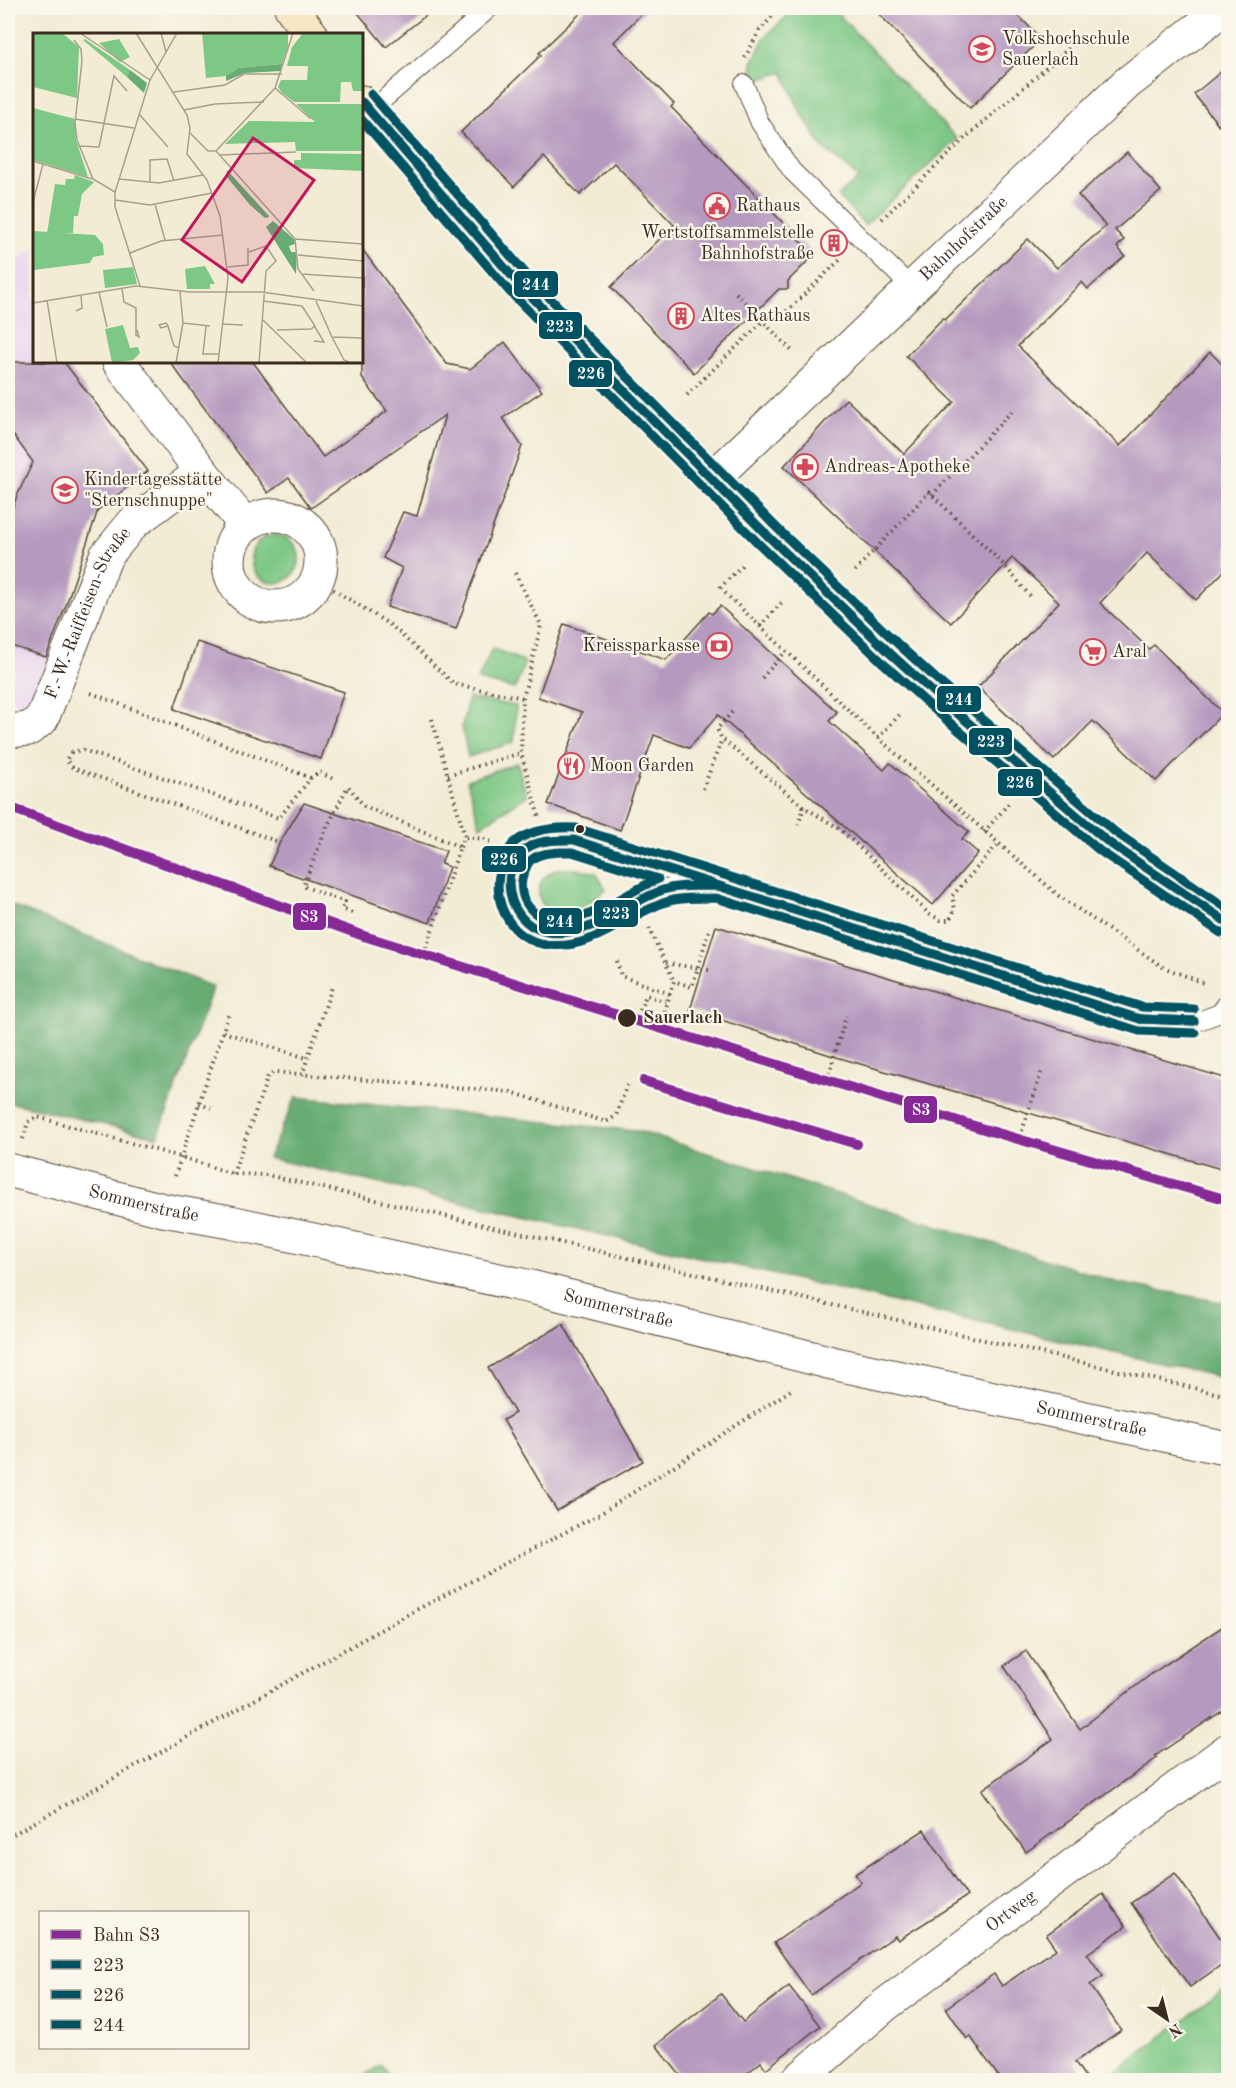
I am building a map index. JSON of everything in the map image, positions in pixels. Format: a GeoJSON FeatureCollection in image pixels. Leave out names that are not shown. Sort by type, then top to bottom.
{"type":"FeatureCollection","features":[{"type":"Feature","properties":{"kind":"main road"},"geometry":{"type":"LineString","coordinates":[[291,8],[309,33]]}},
{"type":"Feature","properties":{"kind":"main road"},"geometry":{"type":"LineString","coordinates":[[365,107],[518,283],[831,597],[936,695],[1108,842],[1228,923]]}},
{"type":"Feature","properties":{"kind":"street","name":"Bahnhofstraße"},"geometry":{"type":"LineString","coordinates":[[712,479],[1126,84],[1224,8]]}},
{"type":"Feature","properties":{"kind":"street"},"geometry":{"type":"LineString","coordinates":[[120,363],[246,526]]}},
{"type":"Feature","properties":{"kind":"street","name":"F.-W.-Raiffeisen-Straße"},"geometry":{"type":"LineString","coordinates":[[8,731],[29,729],[42,719],[106,556],[133,523],[202,472]]}},
{"type":"Feature","properties":{"kind":"street"},"geometry":{"type":"LineString","coordinates":[[280,515],[296,520],[310,530],[319,545],[321,563],[318,580],[308,593],[294,603],[278,607],[262,605],[247,598],[236,586],[230,570],[230,554],[235,538],[246,526],[262,517],[280,515]]}},
{"type":"Feature","properties":{"kind":"street","name":"Sommerstraße"},"geometry":{"type":"LineString","coordinates":[[10,1170],[163,1210],[230,1221],[531,1287],[832,1363],[1228,1449]]}},
{"type":"Feature","properties":{"kind":"street","name":"Ortweg"},"geometry":{"type":"LineString","coordinates":[[798,2080],[885,2005],[1228,1750]]}},
{"type":"Feature","properties":{"kind":"lane"},"geometry":{"type":"LineString","coordinates":[[365,107],[490,8]]}},
{"type":"Feature","properties":{"kind":"lane"},"geometry":{"type":"LineString","coordinates":[[744,84],[760,123],[792,171],[912,288]]}},
{"type":"Feature","properties":{"kind":"lane"},"geometry":{"type":"LineString","coordinates":[[718,886],[664,890],[573,932],[545,932],[534,927],[514,910],[509,893],[510,874],[520,853],[546,841],[574,840],[1140,1019],[1199,1021],[1220,1013],[1228,1002]]}},
{"type":"Feature","properties":{"kind":"path"},"geometry":{"type":"LineString","coordinates":[[744,84],[743,61],[759,31],[780,8]]}},
{"type":"Feature","properties":{"kind":"path"},"geometry":{"type":"LineString","coordinates":[[736,293],[818,379]]}},
{"type":"Feature","properties":{"kind":"path"},"geometry":{"type":"LineString","coordinates":[[932,495],[1014,409]]}},
{"type":"Feature","properties":{"kind":"path"},"geometry":{"type":"LineString","coordinates":[[831,597],[929,492],[1005,566],[1031,597]]}},
{"type":"Feature","properties":{"kind":"path"},"geometry":{"type":"LineString","coordinates":[[515,573],[541,625],[523,698],[521,753],[546,841]]}},
{"type":"Feature","properties":{"kind":"path"},"geometry":{"type":"LineString","coordinates":[[720,588],[730,578]]}},
{"type":"Feature","properties":{"kind":"path"},"geometry":{"type":"LineString","coordinates":[[318,580],[392,626],[454,684],[523,698]]}},
{"type":"Feature","properties":{"kind":"path"},"geometry":{"type":"LineString","coordinates":[[725,593],[878,738],[1059,896],[1163,967],[1210,986]]}},
{"type":"Feature","properties":{"kind":"path"},"geometry":{"type":"LineString","coordinates":[[760,626],[770,616]]}},
{"type":"Feature","properties":{"kind":"path"},"geometry":{"type":"LineString","coordinates":[[762,678],[786,651]]}},
{"type":"Feature","properties":{"kind":"path"},"geometry":{"type":"LineString","coordinates":[[100,696],[311,778]]}},
{"type":"Feature","properties":{"kind":"path"},"geometry":{"type":"LineString","coordinates":[[732,712],[717,729],[722,739],[804,807],[840,829],[929,914],[941,920],[950,920],[955,909],[952,896],[998,844]]}},
{"type":"Feature","properties":{"kind":"path"},"geometry":{"type":"LineString","coordinates":[[426,948],[465,837],[432,718]]}},
{"type":"Feature","properties":{"kind":"path"},"geometry":{"type":"LineString","coordinates":[[878,738],[888,728]]}},
{"type":"Feature","properties":{"kind":"path"},"geometry":{"type":"LineString","coordinates":[[703,789],[722,739]]}},
{"type":"Feature","properties":{"kind":"path"},"geometry":{"type":"LineString","coordinates":[[276,841],[73,768],[66,760],[71,752],[83,750],[279,818],[311,778],[319,772],[333,779]]}},
{"type":"Feature","properties":{"kind":"path"},"geometry":{"type":"LineString","coordinates":[[448,775],[521,753]]}},
{"type":"Feature","properties":{"kind":"path"},"geometry":{"type":"LineString","coordinates":[[352,913],[342,909],[345,902],[303,886],[326,829],[348,786],[364,806],[460,847]]}},
{"type":"Feature","properties":{"kind":"path"},"geometry":{"type":"LineString","coordinates":[[798,825],[804,807]]}},
{"type":"Feature","properties":{"kind":"path"},"geometry":{"type":"LineString","coordinates":[[984,832],[993,822]]}},
{"type":"Feature","properties":{"kind":"path"},"geometry":{"type":"LineString","coordinates":[[465,837],[484,839]]}},
{"type":"Feature","properties":{"kind":"path"},"geometry":{"type":"LineString","coordinates":[[674,981],[692,987],[710,927]]}},
{"type":"Feature","properties":{"kind":"path"},"geometry":{"type":"LineString","coordinates":[[656,942],[674,981],[661,1023]]}},
{"type":"Feature","properties":{"kind":"path"},"geometry":{"type":"LineString","coordinates":[[617,961],[621,976],[670,994]]}},
{"type":"Feature","properties":{"kind":"path"},"geometry":{"type":"LineString","coordinates":[[665,962],[709,970]]}},
{"type":"Feature","properties":{"kind":"path"},"geometry":{"type":"LineString","coordinates":[[302,1076],[332,987]]}},
{"type":"Feature","properties":{"kind":"path"},"geometry":{"type":"LineString","coordinates":[[638,1016],[646,995],[667,1002]]}},
{"type":"Feature","properties":{"kind":"path"},"geometry":{"type":"LineString","coordinates":[[181,1157],[230,1013]]}},
{"type":"Feature","properties":{"kind":"path"},"geometry":{"type":"LineString","coordinates":[[829,1074],[846,1016]]}},
{"type":"Feature","properties":{"kind":"path"},"geometry":{"type":"LineString","coordinates":[[223,1032],[307,1058]]}},
{"type":"Feature","properties":{"kind":"path"},"geometry":{"type":"LineString","coordinates":[[1022,1131],[1042,1070]]}},
{"type":"Feature","properties":{"kind":"path"},"geometry":{"type":"LineString","coordinates":[[233,1174],[268,1076],[274,1072],[511,1092],[606,1122],[616,1116],[627,1085]]}},
{"type":"Feature","properties":{"kind":"path"},"geometry":{"type":"LineString","coordinates":[[199,1104],[211,1108]]}},
{"type":"Feature","properties":{"kind":"path"},"geometry":{"type":"LineString","coordinates":[[10,1170],[28,1122],[37,1117],[181,1157],[233,1174],[267,1175],[1228,1396]]}},
{"type":"Feature","properties":{"kind":"path"},"geometry":{"type":"LineString","coordinates":[[8,1837],[416,1610],[600,1514],[832,1363]]}},
{"type":"Feature","properties":{"kind":"shaded area","name":"Kindertagesstätte \"Sternschnuppe\""},"geometry":{"type":"Polygon","coordinates":[[[32,249],[33,363],[65,363],[148,471],[98,510],[31,707],[8,698],[8,262],[10,265],[32,249]]]}},
{"type":"Feature","properties":{"kind":"green space"},"geometry":{"type":"Polygon","coordinates":[[[796,8],[832,8],[957,139],[865,225],[838,196],[859,178],[823,148],[800,111],[783,72],[754,81],[752,63],[764,38],[796,8]]]}},
{"type":"Feature","properties":{"kind":"green space"},"geometry":{"type":"Polygon","coordinates":[[[275,535],[292,542],[299,559],[292,576],[275,583],[258,576],[251,559],[258,542],[275,535]]]}},
{"type":"Feature","properties":{"kind":"green space"},"geometry":{"type":"Polygon","coordinates":[[[492,648],[525,662],[515,689],[478,680],[492,648]]]}},
{"type":"Feature","properties":{"kind":"green space"},"geometry":{"type":"Polygon","coordinates":[[[468,698],[516,706],[514,742],[468,757],[462,727],[468,698]]]}},
{"type":"Feature","properties":{"kind":"green space"},"geometry":{"type":"Polygon","coordinates":[[[517,763],[527,796],[480,826],[467,780],[517,763]]]}},
{"type":"Feature","properties":{"kind":"green space"},"geometry":{"type":"Polygon","coordinates":[[[556,869],[577,869],[596,873],[606,889],[577,910],[560,913],[549,910],[539,897],[540,885],[546,876],[556,869]]]}},
{"type":"Feature","properties":{"kind":"green space"},"geometry":{"type":"Polygon","coordinates":[[[8,904],[213,987],[158,1137],[8,1102],[8,904]]]}},
{"type":"Feature","properties":{"kind":"green space"},"geometry":{"type":"Polygon","coordinates":[[[296,1097],[638,1131],[1119,1283],[1228,1303],[1228,1379],[268,1158],[296,1097]]]}},
{"type":"Feature","properties":{"kind":"green space"},"geometry":{"type":"Polygon","coordinates":[[[1228,1987],[1228,2080],[1104,2080],[1228,1987]]]}},
{"type":"Feature","properties":{"kind":"green space"},"geometry":{"type":"Polygon","coordinates":[[[381,2065],[392,2080],[356,2080],[381,2065]]]}},
{"type":"Feature","properties":{"kind":"building"},"geometry":{"type":"Polygon","coordinates":[[[354,8],[435,8],[386,47],[354,8]]]}},
{"type":"Feature","properties":{"kind":"building"},"geometry":{"type":"Polygon","coordinates":[[[586,8],[647,8],[614,42],[674,104],[671,107],[814,255],[788,281],[788,289],[779,289],[694,373],[611,287],[674,225],[614,163],[580,195],[544,157],[514,187],[461,132],[586,8]]]}},
{"type":"Feature","properties":{"kind":"building","name":"Volkshochschule Sauerlach"},"geometry":{"type":"Polygon","coordinates":[[[873,8],[1011,8],[1041,39],[970,108],[873,8]]]}},
{"type":"Feature","properties":{"kind":"building"},"geometry":{"type":"Polygon","coordinates":[[[1228,66],[1228,137],[1194,94],[1228,66]]]}},
{"type":"Feature","properties":{"kind":"building"},"geometry":{"type":"Polygon","coordinates":[[[1127,152],[1161,191],[1115,230],[1124,240],[1117,247],[1125,256],[1088,289],[1082,282],[1018,346],[1120,446],[1210,352],[1228,370],[1228,567],[1196,600],[1147,553],[1100,603],[1149,649],[1154,645],[1223,713],[1156,781],[1093,721],[1054,760],[978,687],[1059,602],[1012,558],[951,623],[784,466],[846,399],[904,454],[954,402],[906,356],[943,318],[945,320],[1028,239],[1057,268],[1106,226],[1078,195],[1127,152]]]}},
{"type":"Feature","properties":{"kind":"building"},"geometry":{"type":"Polygon","coordinates":[[[363,250],[447,364],[470,369],[505,342],[542,391],[503,418],[522,446],[456,629],[387,607],[402,568],[383,558],[403,512],[417,516],[445,415],[311,508],[289,478],[268,493],[171,363],[254,363],[323,457],[387,411],[362,378],[363,250]]]}},
{"type":"Feature","properties":{"kind":"building","name":"Kindertagesstätte \"Sternschnuppe\""},"geometry":{"type":"Polygon","coordinates":[[[8,362],[65,363],[148,471],[98,510],[46,657],[8,645],[8,522],[16,498],[33,462],[8,428],[8,362]]]}},
{"type":"Feature","properties":{"kind":"building"},"geometry":{"type":"Polygon","coordinates":[[[720,606],[837,712],[829,721],[884,770],[890,763],[969,832],[962,839],[978,853],[933,905],[718,715],[689,748],[654,735],[620,830],[548,804],[582,712],[538,697],[564,624],[666,660],[709,612],[712,614],[720,606]]]}},
{"type":"Feature","properties":{"kind":"building"},"geometry":{"type":"Polygon","coordinates":[[[197,642],[344,692],[321,759],[174,709],[197,642]]]}},
{"type":"Feature","properties":{"kind":"building"},"geometry":{"type":"Polygon","coordinates":[[[304,803],[446,851],[441,864],[449,867],[430,923],[269,866],[280,842],[304,803]]]}},
{"type":"Feature","properties":{"kind":"building"},"geometry":{"type":"Polygon","coordinates":[[[716,926],[1228,1079],[1228,1171],[833,1056],[690,1010],[716,926]]]}},
{"type":"Feature","properties":{"kind":"building"},"geometry":{"type":"Polygon","coordinates":[[[563,1324],[643,1461],[557,1511],[503,1420],[515,1413],[488,1368],[563,1324]]]}},
{"type":"Feature","properties":{"kind":"building"},"geometry":{"type":"Polygon","coordinates":[[[1228,1623],[1228,1707],[1155,1756],[1157,1758],[1026,1852],[982,1790],[1053,1739],[1004,1666],[1026,1651],[1080,1729],[1154,1672],[1228,1623]]]}},
{"type":"Feature","properties":{"kind":"building"},"geometry":{"type":"Polygon","coordinates":[[[924,1830],[967,1896],[898,1940],[895,1936],[811,1995],[774,1943],[861,1882],[855,1874],[924,1830]]]}},
{"type":"Feature","properties":{"kind":"building"},"geometry":{"type":"Polygon","coordinates":[[[1175,1873],[1228,1949],[1228,1960],[1190,1987],[1131,1903],[1175,1873]]]}},
{"type":"Feature","properties":{"kind":"building"},"geometry":{"type":"Polygon","coordinates":[[[1103,1894],[1126,1926],[1087,1954],[1103,1976],[1090,1985],[1121,2030],[1075,2062],[1087,2080],[1001,2080],[970,2036],[967,2039],[946,2008],[994,1974],[1002,1986],[1056,1949],[1046,1935],[1103,1894]]]}},
{"type":"Feature","properties":{"kind":"building"},"geometry":{"type":"Polygon","coordinates":[[[789,1986],[820,2026],[766,2069],[761,2062],[738,2080],[684,2080],[656,2045],[721,1994],[743,2022],[789,1986]]]}},
{"type":"Feature","properties":{"kind":"rail line","name":"S3"},"geometry":{"type":"LineString","coordinates":[[8,807],[364,936],[987,1130],[1228,1200]]}},
{"type":"Feature","properties":{"kind":"rail line","name":"S3"},"geometry":{"type":"LineString","coordinates":[[644,1081],[857,1144]]}},
{"type":"Feature","properties":{"kind":"transit line","name":"244"},"geometry":{"type":"LineString","coordinates":[[371,94],[527,275],[776,527],[899,645],[1115,832],[1228,909]]}},
{"type":"Feature","properties":{"kind":"transit line","name":"223"},"geometry":{"type":"LineString","coordinates":[[363,103],[518,283],[768,536],[891,654],[1108,842],[1228,923]]}},
{"type":"Feature","properties":{"kind":"transit line","name":"226"},"geometry":{"type":"LineString","coordinates":[[363,121],[509,291],[759,544],[883,663],[1100,851],[1221,933]]}},
{"type":"Feature","properties":{"kind":"transit line","name":"226"},"geometry":{"type":"LineString","coordinates":[[1136,1030],[716,898],[672,900],[651,908],[592,939],[560,946],[543,944],[530,940],[510,923],[500,900],[499,874],[508,851],[522,838],[544,830],[576,828],[1142,1007],[1194,1009]]}},
{"type":"Feature","properties":{"kind":"transit line","name":"223"},"geometry":{"type":"LineString","coordinates":[[574,840],[1140,1019],[718,886],[683,886],[663,890],[593,925],[578,930],[563,933],[536,928],[517,912],[512,900],[509,888],[514,864],[521,853],[532,845],[546,841],[574,840]]}},
{"type":"Feature","properties":{"kind":"transit line","name":"244"},"geometry":{"type":"LineString","coordinates":[[561,852],[572,852],[658,879],[587,915],[552,921],[543,918],[529,907],[524,900],[522,882],[527,865],[533,858],[561,852]]}},
{"type":"Feature","properties":{"kind":"transit line","name":"223"},"geometry":{"type":"LineString","coordinates":[[1140,1019],[1194,1021]]}},
{"type":"Feature","properties":{"kind":"transit line","name":"223"},"geometry":{"type":"LineString","coordinates":[[1140,1019],[1194,1021]]}},
{"type":"Feature","properties":{"kind":"transit line","name":"226"},"geometry":{"type":"LineString","coordinates":[[1139,1031],[1195,1033]]}},
{"type":"Feature","properties":{"kind":"place","name":"Volkshochschule Sauerlach"},"geometry":{"type":"Point","coordinates":[982,49]}},
{"type":"Feature","properties":{"kind":"place","name":"Rathaus"},"geometry":{"type":"Point","coordinates":[717,206]}},
{"type":"Feature","properties":{"kind":"place","name":"Wertstoffsammelstelle Bahnhofstraße"},"geometry":{"type":"Point","coordinates":[834,243]}},
{"type":"Feature","properties":{"kind":"place","name":"Altes Rathaus"},"geometry":{"type":"Point","coordinates":[681,316]}},
{"type":"Feature","properties":{"kind":"place","name":"Andreas-Apotheke"},"geometry":{"type":"Point","coordinates":[805,467]}},
{"type":"Feature","properties":{"kind":"place","name":"Kindertagesstätte \"Sternschnuppe\""},"geometry":{"type":"Point","coordinates":[65,490]}},
{"type":"Feature","properties":{"kind":"place","name":"Kreissparkasse"},"geometry":{"type":"Point","coordinates":[719,646]}},
{"type":"Feature","properties":{"kind":"place","name":"Aral"},"geometry":{"type":"Point","coordinates":[1093,652]}},
{"type":"Feature","properties":{"kind":"place","name":"Moon Garden"},"geometry":{"type":"Point","coordinates":[571,766]}},
{"type":"Feature","properties":{"kind":"place","name":"Sauerlach"},"geometry":{"type":"Point","coordinates":[627,1018]}}]}
